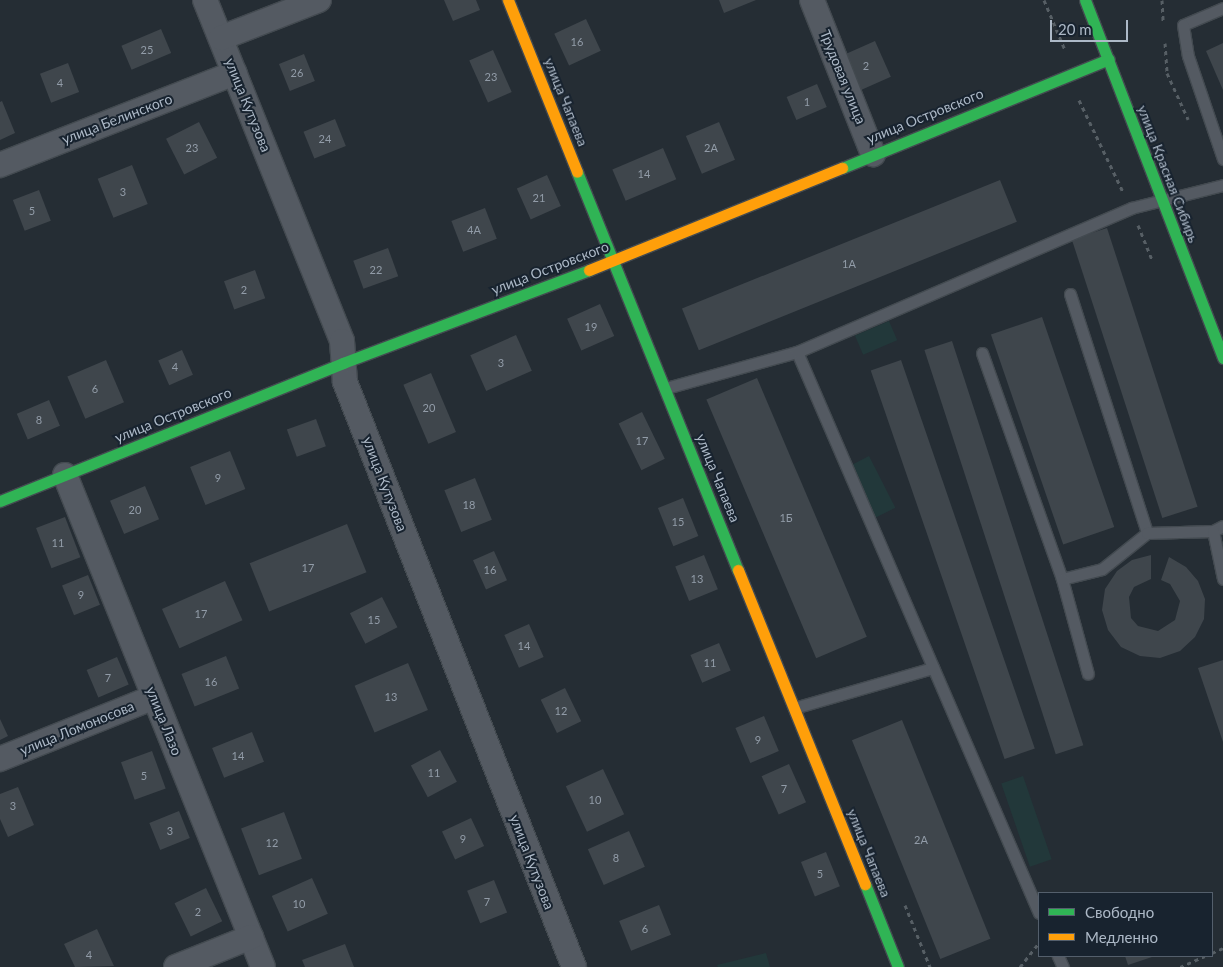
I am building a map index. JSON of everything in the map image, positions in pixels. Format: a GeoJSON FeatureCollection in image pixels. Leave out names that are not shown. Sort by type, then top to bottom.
{"type":"FeatureCollection","features":[{"type":"Feature","properties":{"kind":"street","name":"улица Кутузова"},"geometry":{"type":"LineString","coordinates":[[205,0],[342,341],[345,382],[574,967]]}},
{"type":"Feature","properties":{"kind":"street"},"geometry":{"type":"LineString","coordinates":[[221,38],[319,0]]}},
{"type":"Feature","properties":{"kind":"street","name":"улица Чапаева"},"geometry":{"type":"LineString","coordinates":[[508,0],[898,967]]}},
{"type":"Feature","properties":{"kind":"street","name":"Трудовая улица"},"geometry":{"type":"LineString","coordinates":[[812,0],[873,154]]}},
{"type":"Feature","properties":{"kind":"street","name":"улица Красная Сибирь"},"geometry":{"type":"LineString","coordinates":[[1085,0],[1223,358]]}},
{"type":"Feature","properties":{"kind":"street","name":"улица Островского"},"geometry":{"type":"LineString","coordinates":[[0,501],[343,363],[614,260],[1109,59]]}},
{"type":"Feature","properties":{"kind":"street","name":"улица Белинского"},"geometry":{"type":"LineString","coordinates":[[0,165],[235,73]]}},
{"type":"Feature","properties":{"kind":"street","name":"улица Лазо"},"geometry":{"type":"LineString","coordinates":[[65,475],[263,967]]}},
{"type":"Feature","properties":{"kind":"street","name":"улица Ломоносова"},"geometry":{"type":"LineString","coordinates":[[0,759],[154,697]]}},
{"type":"Feature","properties":{"kind":"street"},"geometry":{"type":"LineString","coordinates":[[176,967],[251,937]]}},
{"type":"Feature","properties":{"kind":"lane"},"geometry":{"type":"LineString","coordinates":[[1223,8],[1183,25],[1188,56],[1223,160]]}},
{"type":"Feature","properties":{"kind":"lane"},"geometry":{"type":"LineString","coordinates":[[666,388],[797,352],[1131,208],[1223,186]]}},
{"type":"Feature","properties":{"kind":"lane"},"geometry":{"type":"LineString","coordinates":[[1070,294],[1147,532]]}},
{"type":"Feature","properties":{"kind":"lane"},"geometry":{"type":"LineString","coordinates":[[797,352],[1038,911]]}},
{"type":"Feature","properties":{"kind":"lane"},"geometry":{"type":"LineString","coordinates":[[982,353],[1062,579],[1088,674]]}},
{"type":"Feature","properties":{"kind":"lane"},"geometry":{"type":"LineString","coordinates":[[1062,579],[1102,569],[1147,532],[1218,529],[1223,579]]}},
{"type":"Feature","properties":{"kind":"lane"},"geometry":{"type":"LineString","coordinates":[[794,708],[933,668]]}},
{"type":"Feature","properties":{"kind":"path"},"geometry":{"type":"LineString","coordinates":[[1020,967],[1038,944]]}},
{"type":"Feature","properties":{"kind":"path"},"geometry":{"type":"LineString","coordinates":[[1180,967],[1203,957]]}},
{"type":"Feature","properties":{"kind":"green space"},"geometry":{"type":"Polygon","coordinates":[[[889,321],[897,340],[863,355],[855,335],[889,321]]]}},
{"type":"Feature","properties":{"kind":"green space"},"geometry":{"type":"Polygon","coordinates":[[[869,456],[895,508],[875,518],[849,466],[869,456]]]}},
{"type":"Feature","properties":{"kind":"green space"},"geometry":{"type":"Polygon","coordinates":[[[1023,776],[1052,859],[1030,867],[1001,783],[1023,776]]]}},
{"type":"Feature","properties":{"kind":"green space"},"geometry":{"type":"Polygon","coordinates":[[[766,953],[770,967],[718,967],[717,965],[766,953]]]}},
{"type":"Feature","properties":{"kind":"building"},"geometry":{"type":"Polygon","coordinates":[[[444,0],[476,0],[480,10],[453,21],[444,0]]]}},
{"type":"Feature","properties":{"kind":"building"},"geometry":{"type":"Polygon","coordinates":[[[719,0],[756,0],[724,13],[719,0]]]}},
{"type":"Feature","properties":{"kind":"building"},"geometry":{"type":"Polygon","coordinates":[[[586,19],[601,51],[569,66],[554,34],[586,19]]]}},
{"type":"Feature","properties":{"kind":"building"},"geometry":{"type":"Polygon","coordinates":[[[161,29],[171,53],[132,70],[121,46],[161,29]]]}},
{"type":"Feature","properties":{"kind":"building"},"geometry":{"type":"Polygon","coordinates":[[[875,41],[891,77],[857,92],[841,56],[875,41]]]}},
{"type":"Feature","properties":{"kind":"building"},"geometry":{"type":"Polygon","coordinates":[[[1223,43],[1223,90],[1206,51],[1223,43]]]}},
{"type":"Feature","properties":{"kind":"building"},"geometry":{"type":"Polygon","coordinates":[[[493,50],[512,92],[488,103],[469,61],[493,50]]]}},
{"type":"Feature","properties":{"kind":"building"},"geometry":{"type":"Polygon","coordinates":[[[304,54],[315,81],[290,91],[279,64],[304,54]]]}},
{"type":"Feature","properties":{"kind":"building"},"geometry":{"type":"Polygon","coordinates":[[[68,63],[79,92],[51,103],[40,74],[68,63]]]}},
{"type":"Feature","properties":{"kind":"building"},"geometry":{"type":"Polygon","coordinates":[[[817,84],[827,107],[796,120],[787,97],[817,84]]]}},
{"type":"Feature","properties":{"kind":"building"},"geometry":{"type":"Polygon","coordinates":[[[2,101],[15,133],[0,140],[0,102],[2,101]]]}},
{"type":"Feature","properties":{"kind":"building"},"geometry":{"type":"Polygon","coordinates":[[[335,119],[346,146],[314,159],[303,132],[335,119]]]}},
{"type":"Feature","properties":{"kind":"building"},"geometry":{"type":"Polygon","coordinates":[[[199,122],[217,158],[184,174],[166,139],[199,122]]]}},
{"type":"Feature","properties":{"kind":"building"},"geometry":{"type":"Polygon","coordinates":[[[719,122],[735,160],[702,174],[686,136],[719,122]]]}},
{"type":"Feature","properties":{"kind":"building"},"geometry":{"type":"Polygon","coordinates":[[[663,148],[676,179],[626,201],[612,169],[663,148]]]}},
{"type":"Feature","properties":{"kind":"building"},"geometry":{"type":"Polygon","coordinates":[[[132,165],[148,204],[113,218],[98,179],[132,165]]]}},
{"type":"Feature","properties":{"kind":"building"},"geometry":{"type":"Polygon","coordinates":[[[547,175],[561,206],[531,219],[517,188],[547,175]]]}},
{"type":"Feature","properties":{"kind":"building"},"geometry":{"type":"Polygon","coordinates":[[[1000,180],[1017,222],[699,350],[682,308],[1000,180]]]}},
{"type":"Feature","properties":{"kind":"building"},"geometry":{"type":"Polygon","coordinates":[[[39,190],[51,221],[25,231],[13,200],[39,190]]]}},
{"type":"Feature","properties":{"kind":"building"},"geometry":{"type":"Polygon","coordinates":[[[485,208],[497,239],[463,252],[451,221],[485,208]]]}},
{"type":"Feature","properties":{"kind":"building"},"geometry":{"type":"Polygon","coordinates":[[[1107,228],[1198,507],[1162,518],[1072,239],[1107,228]]]}},
{"type":"Feature","properties":{"kind":"building"},"geometry":{"type":"Polygon","coordinates":[[[388,248],[398,276],[363,289],[353,261],[388,248]]]}},
{"type":"Feature","properties":{"kind":"building"},"geometry":{"type":"Polygon","coordinates":[[[255,270],[265,298],[234,309],[224,281],[255,270]]]}},
{"type":"Feature","properties":{"kind":"building"},"geometry":{"type":"Polygon","coordinates":[[[600,304],[614,336],[581,351],[567,319],[600,304]]]}},
{"type":"Feature","properties":{"kind":"building"},"geometry":{"type":"Polygon","coordinates":[[[1042,317],[1114,527],[1063,544],[991,335],[1042,317]]]}},
{"type":"Feature","properties":{"kind":"building"},"geometry":{"type":"Polygon","coordinates":[[[516,335],[532,371],[486,391],[470,355],[516,335]]]}},
{"type":"Feature","properties":{"kind":"building"},"geometry":{"type":"Polygon","coordinates":[[[952,341],[1083,745],[1056,754],[924,350],[952,341]]]}},
{"type":"Feature","properties":{"kind":"building"},"geometry":{"type":"Polygon","coordinates":[[[182,350],[193,375],[169,385],[158,361],[182,350]]]}},
{"type":"Feature","properties":{"kind":"building"},"geometry":{"type":"Polygon","coordinates":[[[106,360],[124,402],[85,419],[67,376],[106,360]]]}},
{"type":"Feature","properties":{"kind":"building"},"geometry":{"type":"Polygon","coordinates":[[[901,360],[1035,749],[1005,759],[871,370],[901,360]]]}},
{"type":"Feature","properties":{"kind":"building"},"geometry":{"type":"Polygon","coordinates":[[[431,373],[456,432],[428,444],[403,385],[431,373]]]}},
{"type":"Feature","properties":{"kind":"building"},"geometry":{"type":"Polygon","coordinates":[[[757,378],[867,637],[816,658],[706,399],[757,378]]]}},
{"type":"Feature","properties":{"kind":"building"},"geometry":{"type":"Polygon","coordinates":[[[49,400],[60,426],[28,439],[17,414],[49,400]]]}},
{"type":"Feature","properties":{"kind":"building"},"geometry":{"type":"Polygon","coordinates":[[[642,412],[665,459],[641,470],[619,423],[642,412]]]}},
{"type":"Feature","properties":{"kind":"building"},"geometry":{"type":"Polygon","coordinates":[[[316,419],[326,446],[297,457],[287,430],[316,419]]]}},
{"type":"Feature","properties":{"kind":"building"},"geometry":{"type":"Polygon","coordinates":[[[230,451],[245,489],[205,505],[190,467],[230,451]]]}},
{"type":"Feature","properties":{"kind":"building"},"geometry":{"type":"Polygon","coordinates":[[[475,478],[492,520],[461,532],[444,490],[475,478]]]}},
{"type":"Feature","properties":{"kind":"building"},"geometry":{"type":"Polygon","coordinates":[[[145,486],[159,519],[124,534],[110,501],[145,486]]]}},
{"type":"Feature","properties":{"kind":"building"},"geometry":{"type":"Polygon","coordinates":[[[683,498],[698,536],[673,546],[658,508],[683,498]]]}},
{"type":"Feature","properties":{"kind":"building"},"geometry":{"type":"Polygon","coordinates":[[[65,517],[80,557],[51,568],[36,528],[65,517]]]}},
{"type":"Feature","properties":{"kind":"building"},"geometry":{"type":"Polygon","coordinates":[[[347,524],[366,572],[269,612],[250,563],[347,524]]]}},
{"type":"Feature","properties":{"kind":"building"},"geometry":{"type":"Polygon","coordinates":[[[494,551],[507,580],[486,590],[473,560],[494,551]]]}},
{"type":"Feature","properties":{"kind":"building"},"geometry":{"type":"Polygon","coordinates":[[[704,555],[718,589],[689,601],[675,567],[704,555]]]}},
{"type":"Feature","properties":{"kind":"building"},"geometry":{"type":"Polygon","coordinates":[[[1151,555],[1151,579],[1134,587],[1129,597],[1131,618],[1138,626],[1158,631],[1175,620],[1180,601],[1170,584],[1161,580],[1169,557],[1186,567],[1198,581],[1205,599],[1204,619],[1195,637],[1180,651],[1160,658],[1140,656],[1121,647],[1108,630],[1102,610],[1105,589],[1117,571],[1132,560],[1151,555]]]}},
{"type":"Feature","properties":{"kind":"building"},"geometry":{"type":"Polygon","coordinates":[[[88,575],[100,605],[74,615],[62,585],[88,575]]]}},
{"type":"Feature","properties":{"kind":"building"},"geometry":{"type":"Polygon","coordinates":[[[225,581],[242,620],[179,648],[162,609],[225,581]]]}},
{"type":"Feature","properties":{"kind":"building"},"geometry":{"type":"Polygon","coordinates":[[[382,597],[397,627],[365,644],[350,613],[382,597]]]}},
{"type":"Feature","properties":{"kind":"building"},"geometry":{"type":"Polygon","coordinates":[[[529,624],[544,657],[519,668],[504,635],[529,624]]]}},
{"type":"Feature","properties":{"kind":"building"},"geometry":{"type":"Polygon","coordinates":[[[719,643],[731,671],[702,683],[690,655],[719,643]]]}},
{"type":"Feature","properties":{"kind":"building"},"geometry":{"type":"Polygon","coordinates":[[[226,656],[239,688],[195,706],[181,674],[226,656]]]}},
{"type":"Feature","properties":{"kind":"building"},"geometry":{"type":"Polygon","coordinates":[[[117,657],[129,685],[98,698],[87,670],[117,657]]]}},
{"type":"Feature","properties":{"kind":"building"},"geometry":{"type":"Polygon","coordinates":[[[1223,660],[1223,742],[1198,668],[1223,660]]]}},
{"type":"Feature","properties":{"kind":"building"},"geometry":{"type":"Polygon","coordinates":[[[408,663],[428,710],[375,733],[355,686],[408,663]]]}},
{"type":"Feature","properties":{"kind":"building"},"geometry":{"type":"Polygon","coordinates":[[[565,688],[581,721],[557,733],[541,700],[565,688]]]}},
{"type":"Feature","properties":{"kind":"building"},"geometry":{"type":"Polygon","coordinates":[[[764,716],[779,751],[750,763],[735,728],[764,716]]]}},
{"type":"Feature","properties":{"kind":"building"},"geometry":{"type":"Polygon","coordinates":[[[0,719],[8,736],[0,740],[0,719]]]}},
{"type":"Feature","properties":{"kind":"building"},"geometry":{"type":"Polygon","coordinates":[[[902,720],[990,939],[940,959],[852,740],[902,720]]]}},
{"type":"Feature","properties":{"kind":"building"},"geometry":{"type":"Polygon","coordinates":[[[252,732],[264,762],[224,778],[212,748],[252,732]]]}},
{"type":"Feature","properties":{"kind":"building"},"geometry":{"type":"Polygon","coordinates":[[[440,750],[457,782],[428,797],[411,765],[440,750]]]}},
{"type":"Feature","properties":{"kind":"building"},"geometry":{"type":"Polygon","coordinates":[[[152,751],[166,789],[135,800],[121,762],[152,751]]]}},
{"type":"Feature","properties":{"kind":"building"},"geometry":{"type":"Polygon","coordinates":[[[789,764],[806,802],[779,815],[762,776],[789,764]]]}},
{"type":"Feature","properties":{"kind":"building"},"geometry":{"type":"Polygon","coordinates":[[[603,769],[624,814],[587,832],[566,786],[603,769]]]}},
{"type":"Feature","properties":{"kind":"building"},"geometry":{"type":"Polygon","coordinates":[[[18,787],[34,825],[8,837],[0,819],[0,794],[18,787]]]}},
{"type":"Feature","properties":{"kind":"building"},"geometry":{"type":"Polygon","coordinates":[[[179,811],[190,838],[160,850],[149,823],[179,811]]]}},
{"type":"Feature","properties":{"kind":"building"},"geometry":{"type":"Polygon","coordinates":[[[284,812],[302,859],[259,875],[241,828],[284,812]]]}},
{"type":"Feature","properties":{"kind":"building"},"geometry":{"type":"Polygon","coordinates":[[[471,818],[484,846],[455,860],[442,832],[471,818]]]}},
{"type":"Feature","properties":{"kind":"building"},"geometry":{"type":"Polygon","coordinates":[[[629,831],[645,867],[604,885],[588,849],[629,831]]]}},
{"type":"Feature","properties":{"kind":"building"},"geometry":{"type":"Polygon","coordinates":[[[826,852],[840,886],[815,896],[801,862],[826,852]]]}},
{"type":"Feature","properties":{"kind":"building"},"geometry":{"type":"Polygon","coordinates":[[[312,878],[328,914],[288,932],[272,896],[312,878]]]}},
{"type":"Feature","properties":{"kind":"building"},"geometry":{"type":"Polygon","coordinates":[[[494,880],[507,912],[480,923],[467,891],[494,880]]]}},
{"type":"Feature","properties":{"kind":"building"},"geometry":{"type":"Polygon","coordinates":[[[206,888],[222,921],[191,937],[175,903],[206,888]]]}},
{"type":"Feature","properties":{"kind":"building"},"geometry":{"type":"Polygon","coordinates":[[[659,905],[671,935],[631,951],[619,921],[659,905]]]}},
{"type":"Feature","properties":{"kind":"building"},"geometry":{"type":"Polygon","coordinates":[[[97,929],[114,966],[75,967],[64,944],[97,929]]]}},
{"type":"Feature","properties":{"kind":"building"},"geometry":{"type":"Polygon","coordinates":[[[345,944],[354,967],[305,967],[302,960],[345,944]]]}},
{"type":"Feature","properties":{"kind":"building"},"geometry":{"type":"Polygon","coordinates":[[[1125,957],[1152,957],[1128,965],[1125,957]]]}},
{"type":"Feature","properties":{"kind":"traffic: fast"},"geometry":{"type":"LineString","coordinates":[[1085,0],[1223,358]]}},
{"type":"Feature","properties":{"kind":"traffic: fast"},"geometry":{"type":"LineString","coordinates":[[842,168],[1109,59]]}},
{"type":"Feature","properties":{"kind":"traffic: fast"},"geometry":{"type":"LineString","coordinates":[[577,172],[738,570]]}},
{"type":"Feature","properties":{"kind":"traffic: fast"},"geometry":{"type":"LineString","coordinates":[[0,501],[343,363],[589,270]]}},
{"type":"Feature","properties":{"kind":"traffic: fast"},"geometry":{"type":"LineString","coordinates":[[865,884],[898,967]]}},
{"type":"Feature","properties":{"kind":"traffic: slow"},"geometry":{"type":"LineString","coordinates":[[508,0],[577,172]]}},
{"type":"Feature","properties":{"kind":"traffic: slow"},"geometry":{"type":"LineString","coordinates":[[589,270],[842,168]]}},
{"type":"Feature","properties":{"kind":"traffic: slow"},"geometry":{"type":"LineString","coordinates":[[738,570],[865,884]]}}]}
